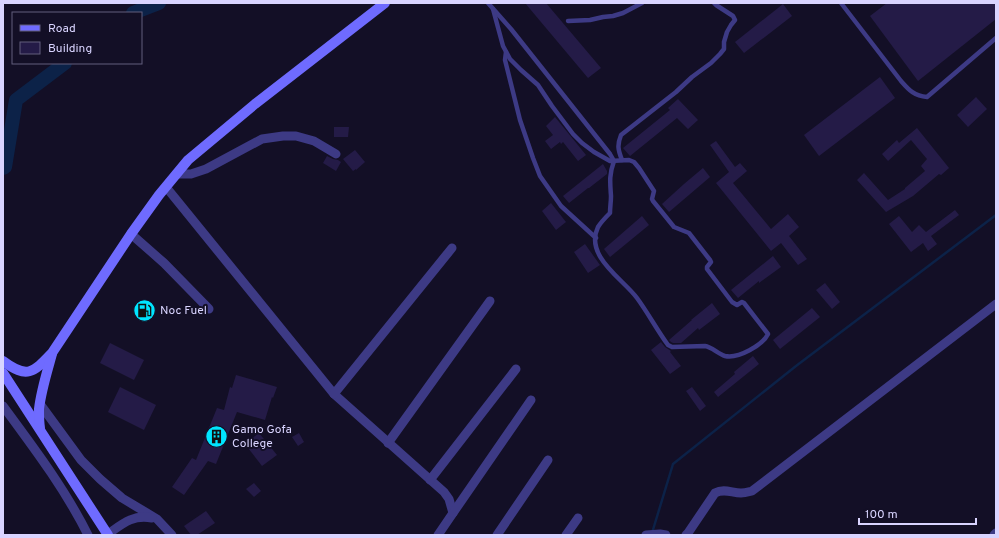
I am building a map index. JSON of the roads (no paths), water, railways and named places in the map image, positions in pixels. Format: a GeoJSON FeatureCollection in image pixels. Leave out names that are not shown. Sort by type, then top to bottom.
{"type":"FeatureCollection","features":[{"type":"Feature","properties":{"kind":"street"},"geometry":{"type":"LineString","coordinates":[[3,360],[12,367],[25,372],[31,371],[38,367],[52,353],[131,234],[166,186],[188,160],[256,104],[385,3]]}},
{"type":"Feature","properties":{"kind":"street"},"geometry":{"type":"LineString","coordinates":[[176,174],[191,174],[206,168],[262,139],[284,136],[296,136],[314,141],[336,154]]}},
{"type":"Feature","properties":{"kind":"street"},"geometry":{"type":"LineString","coordinates":[[166,186],[334,394],[444,492],[449,499],[453,513]]}},
{"type":"Feature","properties":{"kind":"street"},"geometry":{"type":"LineString","coordinates":[[131,234],[164,263],[209,309]]}},
{"type":"Feature","properties":{"kind":"street"},"geometry":{"type":"LineString","coordinates":[[334,394],[452,248]]}},
{"type":"Feature","properties":{"kind":"street"},"geometry":{"type":"LineString","coordinates":[[388,443],[490,301]]}},
{"type":"Feature","properties":{"kind":"street"},"geometry":{"type":"LineString","coordinates":[[686,535],[715,493],[724,490],[742,493],[752,492],[996,304]]}},
{"type":"Feature","properties":{"kind":"street"},"geometry":{"type":"LineString","coordinates":[[40,430],[40,404],[52,353]]}},
{"type":"Feature","properties":{"kind":"street"},"geometry":{"type":"LineString","coordinates":[[430,480],[516,369]]}},
{"type":"Feature","properties":{"kind":"street"},"geometry":{"type":"LineString","coordinates":[[3,373],[108,535],[126,521],[134,518],[144,516],[158,519]]}},
{"type":"Feature","properties":{"kind":"street"},"geometry":{"type":"LineString","coordinates":[[438,535],[531,400]]}},
{"type":"Feature","properties":{"kind":"street"},"geometry":{"type":"LineString","coordinates":[[40,404],[81,460],[100,479],[122,498],[158,519],[172,535]]}},
{"type":"Feature","properties":{"kind":"street"},"geometry":{"type":"LineString","coordinates":[[3,406],[53,474],[78,514],[88,535]]}},
{"type":"Feature","properties":{"kind":"street"},"geometry":{"type":"LineString","coordinates":[[497,535],[548,460]]}},
{"type":"Feature","properties":{"kind":"street"},"geometry":{"type":"LineString","coordinates":[[566,535],[578,518]]}},
{"type":"Feature","properties":{"kind":"street"},"geometry":{"type":"LineString","coordinates":[[646,535],[663,535]]}},
{"type":"Feature","properties":{"kind":"lane"},"geometry":{"type":"LineString","coordinates":[[488,3],[521,41],[614,161]]}},
{"type":"Feature","properties":{"kind":"lane"},"geometry":{"type":"LineString","coordinates":[[568,21],[590,20],[613,16],[623,13],[642,3]]}},
{"type":"Feature","properties":{"kind":"lane"},"geometry":{"type":"LineString","coordinates":[[622,160],[618,152],[618,142],[621,134],[676,92],[692,77],[711,63],[724,49],[724,42],[731,24],[735,20],[733,16],[716,6],[714,3]]}},
{"type":"Feature","properties":{"kind":"lane"},"geometry":{"type":"LineString","coordinates":[[841,3],[901,81],[910,91],[920,96],[927,97],[996,38]]}},
{"type":"Feature","properties":{"kind":"lane"},"geometry":{"type":"LineString","coordinates":[[493,9],[502,46],[510,59],[520,70],[538,85],[573,134],[582,143],[610,161],[629,160],[634,162],[654,191],[653,201],[674,227],[689,233],[710,260],[711,262],[707,267],[708,271],[735,304],[737,305],[742,302],[744,303],[768,334],[767,337],[749,351],[728,356],[705,346],[672,347],[668,345],[638,299],[602,260],[596,248],[598,228],[602,221],[610,213],[611,196],[609,180],[614,161]]}},
{"type":"Feature","properties":{"kind":"lane"},"geometry":{"type":"LineString","coordinates":[[506,52],[505,60],[520,120],[540,176],[561,206],[596,238]]}},
{"type":"Feature","properties":{"kind":"waterway"},"geometry":{"type":"LineString","coordinates":[[136,12],[159,3]]}},
{"type":"Feature","properties":{"kind":"waterway"},"geometry":{"type":"LineString","coordinates":[[3,168],[5,167],[16,100],[64,64]]}},
{"type":"Feature","properties":{"kind":"waterway"},"geometry":{"type":"LineString","coordinates":[[652,533],[673,464],[796,366],[996,215]]}},
{"type":"Feature","properties":{"kind":"place","name":"Noc Fuel"},"geometry":{"type":"Point","coordinates":[145,310]}},
{"type":"Feature","properties":{"kind":"place","name":"Gamo Gofa College"},"geometry":{"type":"Point","coordinates":[216,436]}}]}
